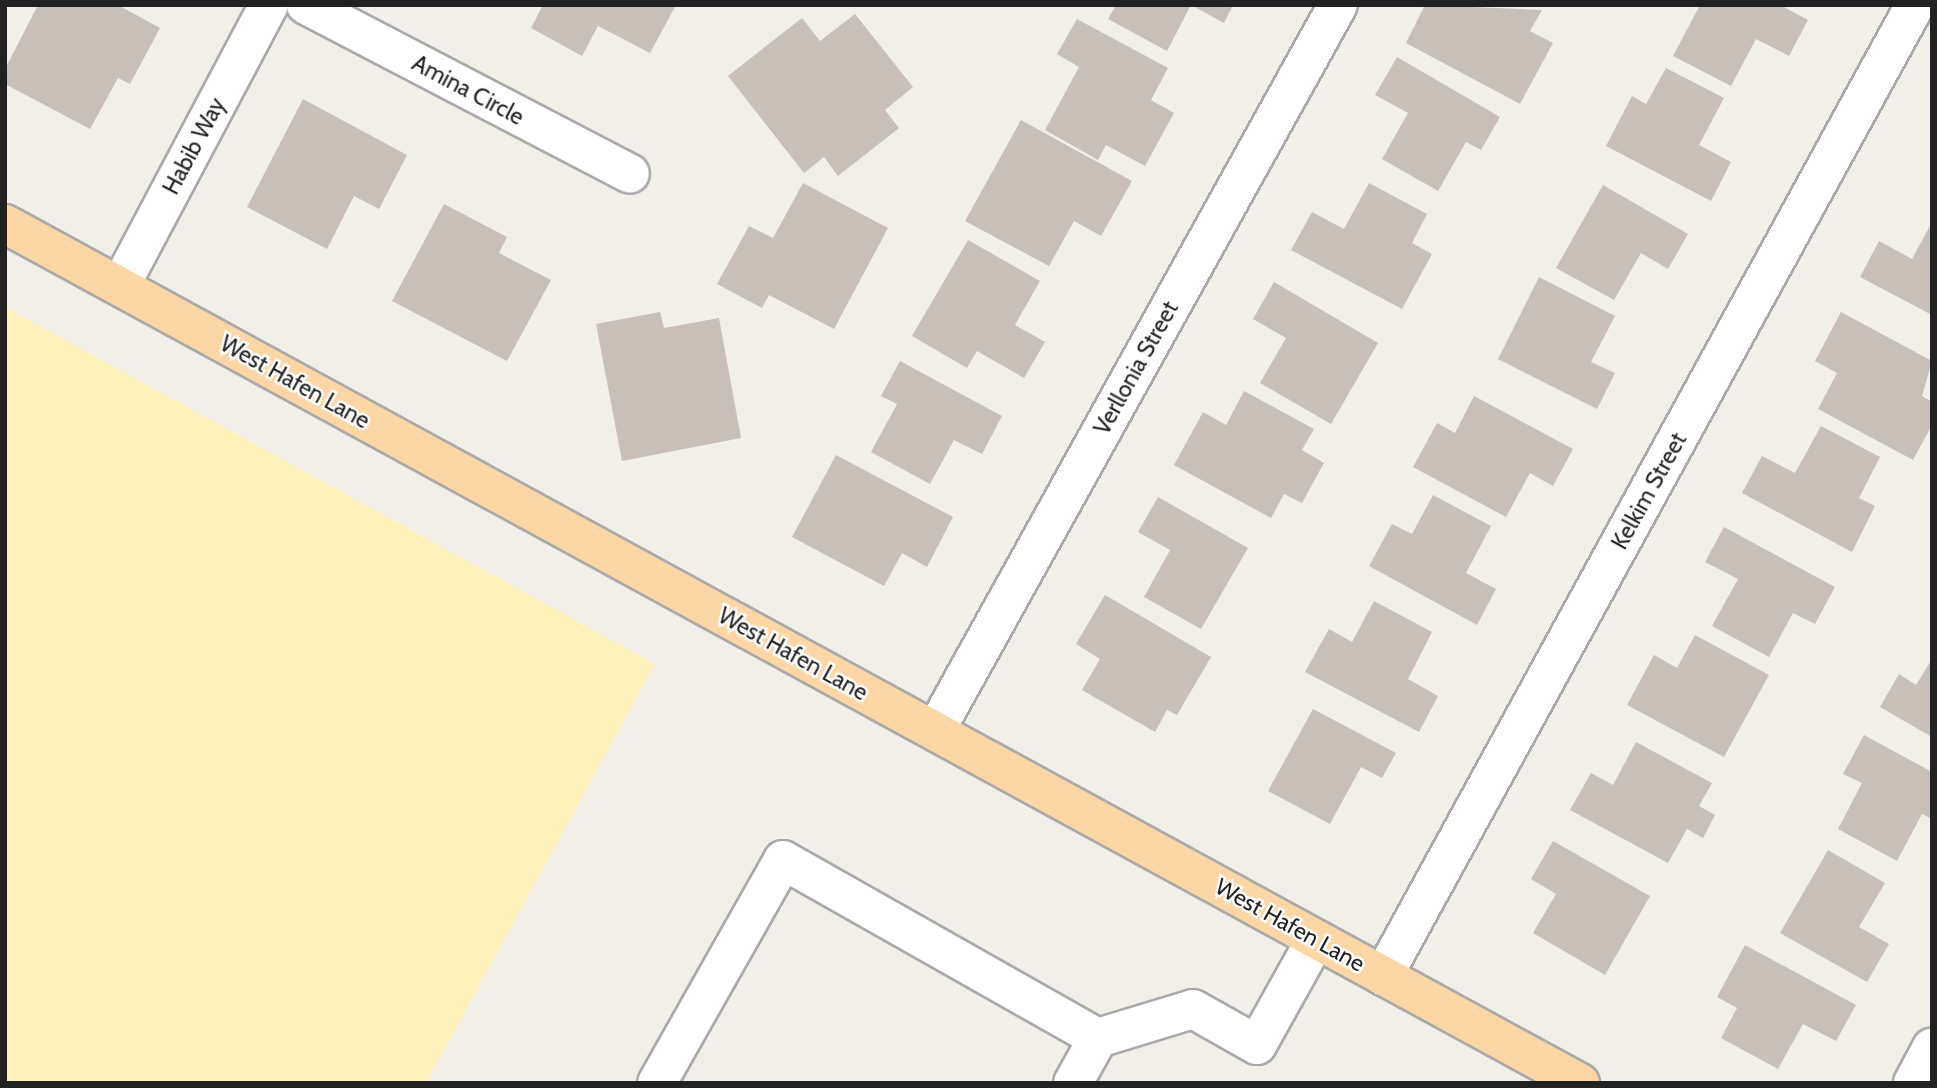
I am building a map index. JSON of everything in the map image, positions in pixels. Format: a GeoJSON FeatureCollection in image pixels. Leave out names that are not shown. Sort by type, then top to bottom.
{"type":"FeatureCollection","features":[{"type":"Feature","properties":{"kind":"main road","name":"West Hafen Lane"},"geometry":{"type":"LineString","coordinates":[[5,224],[1580,1083]]}},
{"type":"Feature","properties":{"kind":"street","name":"Habib Way"},"geometry":{"type":"LineString","coordinates":[[120,286],[269,5]]}},
{"type":"Feature","properties":{"kind":"street","name":"Amina Circle"},"geometry":{"type":"LineString","coordinates":[[306,5],[630,174]]}},
{"type":"Feature","properties":{"kind":"street","name":"Verllonia Street"},"geometry":{"type":"LineString","coordinates":[[935,731],[1338,5]]}},
{"type":"Feature","properties":{"kind":"street","name":"Kelkim Street"},"geometry":{"type":"LineString","coordinates":[[1383,976],[1916,5]]}},
{"type":"Feature","properties":{"kind":"street"},"geometry":{"type":"LineString","coordinates":[[657,1083],[783,860],[1098,1038]]}},
{"type":"Feature","properties":{"kind":"street"},"geometry":{"type":"LineString","coordinates":[[1073,1083],[1098,1038],[1193,1009],[1257,1045],[1316,939]]}},
{"type":"Feature","properties":{"kind":"street"},"geometry":{"type":"LineString","coordinates":[[1913,1083],[1932,1048]]}},
{"type":"Feature","properties":{"kind":"sand"},"geometry":{"type":"Polygon","coordinates":[[[5,307],[655,664],[426,1083],[5,1083],[5,307]]]}},
{"type":"Feature","properties":{"kind":"building"},"geometry":{"type":"Polygon","coordinates":[[[38,5],[118,5],[160,28],[130,84],[118,78],[90,129],[5,84],[5,69],[38,5]]]}},
{"type":"Feature","properties":{"kind":"building"},"geometry":{"type":"Polygon","coordinates":[[[543,5],[676,5],[650,53],[598,26],[582,56],[531,28],[543,5]]]}},
{"type":"Feature","properties":{"kind":"building"},"geometry":{"type":"Polygon","coordinates":[[[1116,5],[1191,5],[1167,51],[1108,19],[1116,5]]]}},
{"type":"Feature","properties":{"kind":"building"},"geometry":{"type":"Polygon","coordinates":[[[1191,5],[1233,5],[1224,23],[1191,5]]]}},
{"type":"Feature","properties":{"kind":"building"},"geometry":{"type":"Polygon","coordinates":[[[1425,5],[1542,10],[1530,31],[1553,43],[1520,104],[1406,43],[1425,5]]]}},
{"type":"Feature","properties":{"kind":"building"},"geometry":{"type":"Polygon","coordinates":[[[1700,5],[1780,5],[1808,20],[1789,56],[1756,39],[1731,86],[1673,56],[1700,5]]]}},
{"type":"Feature","properties":{"kind":"building"},"geometry":{"type":"Polygon","coordinates":[[[855,14],[913,87],[885,110],[899,128],[838,176],[824,157],[804,173],[728,76],[802,18],[820,41],[855,14]]]}},
{"type":"Feature","properties":{"kind":"building"},"geometry":{"type":"Polygon","coordinates":[[[1077,19],[1168,68],[1151,100],[1174,113],[1145,166],[1106,145],[1098,160],[1045,130],[1079,67],[1057,54],[1077,19]]]}},
{"type":"Feature","properties":{"kind":"building"},"geometry":{"type":"Polygon","coordinates":[[[1397,57],[1500,117],[1481,150],[1466,142],[1438,191],[1382,159],[1408,113],[1375,95],[1397,57]]]}},
{"type":"Feature","properties":{"kind":"building"},"geometry":{"type":"Polygon","coordinates":[[[1666,68],[1724,98],[1699,145],[1731,162],[1711,201],[1606,146],[1632,96],[1646,104],[1666,68]]]}},
{"type":"Feature","properties":{"kind":"building"},"geometry":{"type":"Polygon","coordinates":[[[303,99],[407,155],[379,209],[354,196],[327,249],[247,207],[303,99]]]}},
{"type":"Feature","properties":{"kind":"building"},"geometry":{"type":"Polygon","coordinates":[[[1021,120],[1132,181],[1101,236],[1074,221],[1049,266],[965,221],[1021,120]]]}},
{"type":"Feature","properties":{"kind":"building"},"geometry":{"type":"Polygon","coordinates":[[[803,183],[888,228],[834,329],[769,295],[762,308],[717,284],[749,226],[773,238],[803,183]]]}},
{"type":"Feature","properties":{"kind":"building"},"geometry":{"type":"Polygon","coordinates":[[[1369,183],[1427,214],[1412,243],[1432,254],[1402,309],[1291,250],[1312,212],[1344,229],[1369,183]]]}},
{"type":"Feature","properties":{"kind":"building"},"geometry":{"type":"Polygon","coordinates":[[[1603,185],[1688,234],[1668,269],[1641,253],[1614,300],[1556,268],[1603,185]]]}},
{"type":"Feature","properties":{"kind":"building"},"geometry":{"type":"Polygon","coordinates":[[[444,204],[507,237],[499,253],[551,280],[507,361],[392,301],[444,204]]]}},
{"type":"Feature","properties":{"kind":"building"},"geometry":{"type":"Polygon","coordinates":[[[1932,222],[1932,315],[1860,277],[1879,241],[1912,259],[1932,222]]]}},
{"type":"Feature","properties":{"kind":"building"},"geometry":{"type":"Polygon","coordinates":[[[968,240],[1040,281],[1015,325],[1045,342],[1024,378],[977,351],[967,368],[912,336],[968,240]]]}},
{"type":"Feature","properties":{"kind":"building"},"geometry":{"type":"Polygon","coordinates":[[[1539,277],[1615,316],[1591,362],[1615,373],[1597,409],[1498,359],[1539,277]]]}},
{"type":"Feature","properties":{"kind":"building"},"geometry":{"type":"Polygon","coordinates":[[[1274,282],[1378,343],[1331,424],[1260,383],[1286,338],[1253,319],[1274,282]]]}},
{"type":"Feature","properties":{"kind":"building"},"geometry":{"type":"Polygon","coordinates":[[[660,312],[664,328],[719,318],[741,438],[622,461],[596,324],[660,312]]]}},
{"type":"Feature","properties":{"kind":"building"},"geometry":{"type":"Polygon","coordinates":[[[1841,312],[1932,361],[1922,396],[1932,402],[1932,425],[1913,460],[1818,409],[1837,373],[1815,361],[1841,312]]]}},
{"type":"Feature","properties":{"kind":"building"},"geometry":{"type":"Polygon","coordinates":[[[900,361],[1002,416],[982,454],[954,440],[930,484],[871,452],[897,404],[881,396],[900,361]]]}},
{"type":"Feature","properties":{"kind":"building"},"geometry":{"type":"Polygon","coordinates":[[[1244,391],[1314,429],[1302,450],[1324,463],[1302,503],[1284,494],[1271,518],[1174,465],[1203,412],[1226,425],[1244,391]]]}},
{"type":"Feature","properties":{"kind":"building"},"geometry":{"type":"Polygon","coordinates":[[[1474,396],[1573,449],[1553,486],[1530,473],[1506,517],[1413,467],[1437,423],[1455,433],[1474,396]]]}},
{"type":"Feature","properties":{"kind":"building"},"geometry":{"type":"Polygon","coordinates":[[[1821,426],[1880,457],[1859,498],[1875,506],[1852,552],[1742,493],[1762,456],[1795,473],[1821,426]]]}},
{"type":"Feature","properties":{"kind":"building"},"geometry":{"type":"Polygon","coordinates":[[[836,455],[953,517],[927,567],[902,553],[884,586],[792,537],[836,455]]]}},
{"type":"Feature","properties":{"kind":"building"},"geometry":{"type":"Polygon","coordinates":[[[1433,495],[1491,526],[1466,573],[1496,589],[1477,625],[1369,566],[1392,524],[1412,534],[1433,495]]]}},
{"type":"Feature","properties":{"kind":"building"},"geometry":{"type":"Polygon","coordinates":[[[1158,497],[1248,548],[1201,629],[1144,597],[1170,550],[1138,532],[1158,497]]]}},
{"type":"Feature","properties":{"kind":"building"},"geometry":{"type":"Polygon","coordinates":[[[1724,527],[1835,587],[1815,624],[1793,613],[1769,657],[1712,626],[1738,579],[1705,562],[1724,527]]]}},
{"type":"Feature","properties":{"kind":"building"},"geometry":{"type":"Polygon","coordinates":[[[1105,595],[1211,657],[1177,715],[1167,710],[1155,732],[1082,690],[1100,659],[1076,644],[1105,595]]]}},
{"type":"Feature","properties":{"kind":"building"},"geometry":{"type":"Polygon","coordinates":[[[1374,601],[1432,632],[1408,679],[1438,696],[1419,732],[1305,672],[1329,629],[1352,642],[1374,601]]]}},
{"type":"Feature","properties":{"kind":"building"},"geometry":{"type":"Polygon","coordinates":[[[1695,635],[1769,675],[1724,757],[1627,705],[1654,655],[1677,668],[1695,635]]]}},
{"type":"Feature","properties":{"kind":"building"},"geometry":{"type":"Polygon","coordinates":[[[1932,659],[1932,737],[1880,707],[1899,674],[1916,685],[1932,659]]]}},
{"type":"Feature","properties":{"kind":"building"},"geometry":{"type":"Polygon","coordinates":[[[1313,709],[1396,753],[1382,778],[1361,767],[1330,824],[1268,791],[1313,709]]]}},
{"type":"Feature","properties":{"kind":"building"},"geometry":{"type":"Polygon","coordinates":[[[1864,735],[1932,772],[1932,819],[1922,814],[1897,861],[1838,829],[1862,783],[1843,774],[1864,735]]]}},
{"type":"Feature","properties":{"kind":"building"},"geometry":{"type":"Polygon","coordinates":[[[1636,742],[1712,783],[1699,806],[1715,815],[1703,838],[1687,829],[1668,863],[1570,810],[1591,773],[1613,785],[1636,742]]]}},
{"type":"Feature","properties":{"kind":"building"},"geometry":{"type":"Polygon","coordinates":[[[1553,841],[1650,896],[1605,975],[1533,933],[1556,894],[1531,879],[1553,841]]]}},
{"type":"Feature","properties":{"kind":"building"},"geometry":{"type":"Polygon","coordinates":[[[1828,850],[1885,883],[1859,927],[1889,944],[1867,982],[1780,933],[1828,850]]]}},
{"type":"Feature","properties":{"kind":"building"},"geometry":{"type":"Polygon","coordinates":[[[1745,945],[1856,1005],[1836,1041],[1803,1024],[1778,1069],[1721,1038],[1737,1008],[1717,997],[1745,945]]]}}]}
